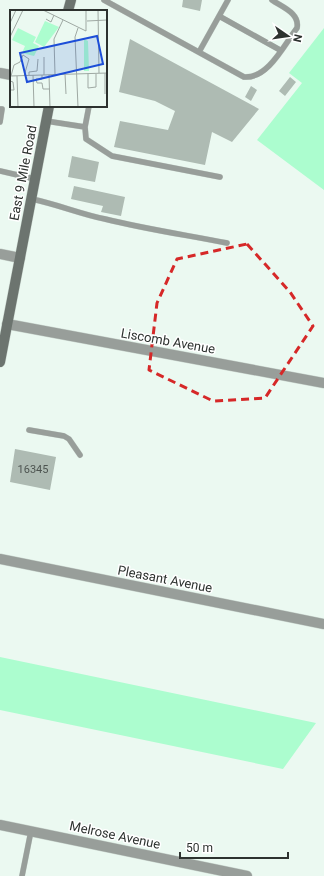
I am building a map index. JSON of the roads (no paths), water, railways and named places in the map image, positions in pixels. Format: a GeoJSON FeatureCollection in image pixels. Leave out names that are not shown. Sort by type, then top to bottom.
{"type":"FeatureCollection","features":[{"type":"Feature","properties":{"kind":"main road"},"geometry":{"type":"LineString","coordinates":[[68,10],[70,0]]}},
{"type":"Feature","properties":{"kind":"main road","name":"East 9 Mile Road"},"geometry":{"type":"LineString","coordinates":[[0,362],[49,107]]}},
{"type":"Feature","properties":{"kind":"street"},"geometry":{"type":"LineString","coordinates":[[0,73],[10,75]]}},
{"type":"Feature","properties":{"kind":"street"},"geometry":{"type":"LineString","coordinates":[[0,254],[20,258]]}},
{"type":"Feature","properties":{"kind":"street","name":"Liscomb Avenue"},"geometry":{"type":"LineString","coordinates":[[7,324],[324,383]]}},
{"type":"Feature","properties":{"kind":"street","name":"Pleasant Avenue"},"geometry":{"type":"LineString","coordinates":[[0,559],[324,624]]}},
{"type":"Feature","properties":{"kind":"street","name":"Melrose Avenue"},"geometry":{"type":"LineString","coordinates":[[0,825],[248,876]]}},
{"type":"Feature","properties":{"kind":"lane"},"geometry":{"type":"LineString","coordinates":[[104,0],[244,77],[250,78],[267,68],[297,28],[298,24],[293,14],[272,0]]}},
{"type":"Feature","properties":{"kind":"lane"},"geometry":{"type":"LineString","coordinates":[[199,52],[228,0]]}},
{"type":"Feature","properties":{"kind":"lane"},"geometry":{"type":"LineString","coordinates":[[219,16],[280,50]]}},
{"type":"Feature","properties":{"kind":"lane"},"geometry":{"type":"LineString","coordinates":[[89,107],[85,127],[86,138],[112,156],[220,178]]}},
{"type":"Feature","properties":{"kind":"lane"},"geometry":{"type":"LineString","coordinates":[[0,109],[2,109],[0,122]]}},
{"type":"Feature","properties":{"kind":"lane"},"geometry":{"type":"LineString","coordinates":[[46,120],[85,127]]}},
{"type":"Feature","properties":{"kind":"lane"},"geometry":{"type":"LineString","coordinates":[[0,171],[35,179]]}},
{"type":"Feature","properties":{"kind":"lane"},"geometry":{"type":"LineString","coordinates":[[32,199],[55,203],[76,212],[105,220],[227,243]]}},
{"type":"Feature","properties":{"kind":"lane"},"geometry":{"type":"LineString","coordinates":[[29,430],[64,436],[70,439],[80,455]]}},
{"type":"Feature","properties":{"kind":"lane"},"geometry":{"type":"LineString","coordinates":[[22,876],[31,831]]}}]}
